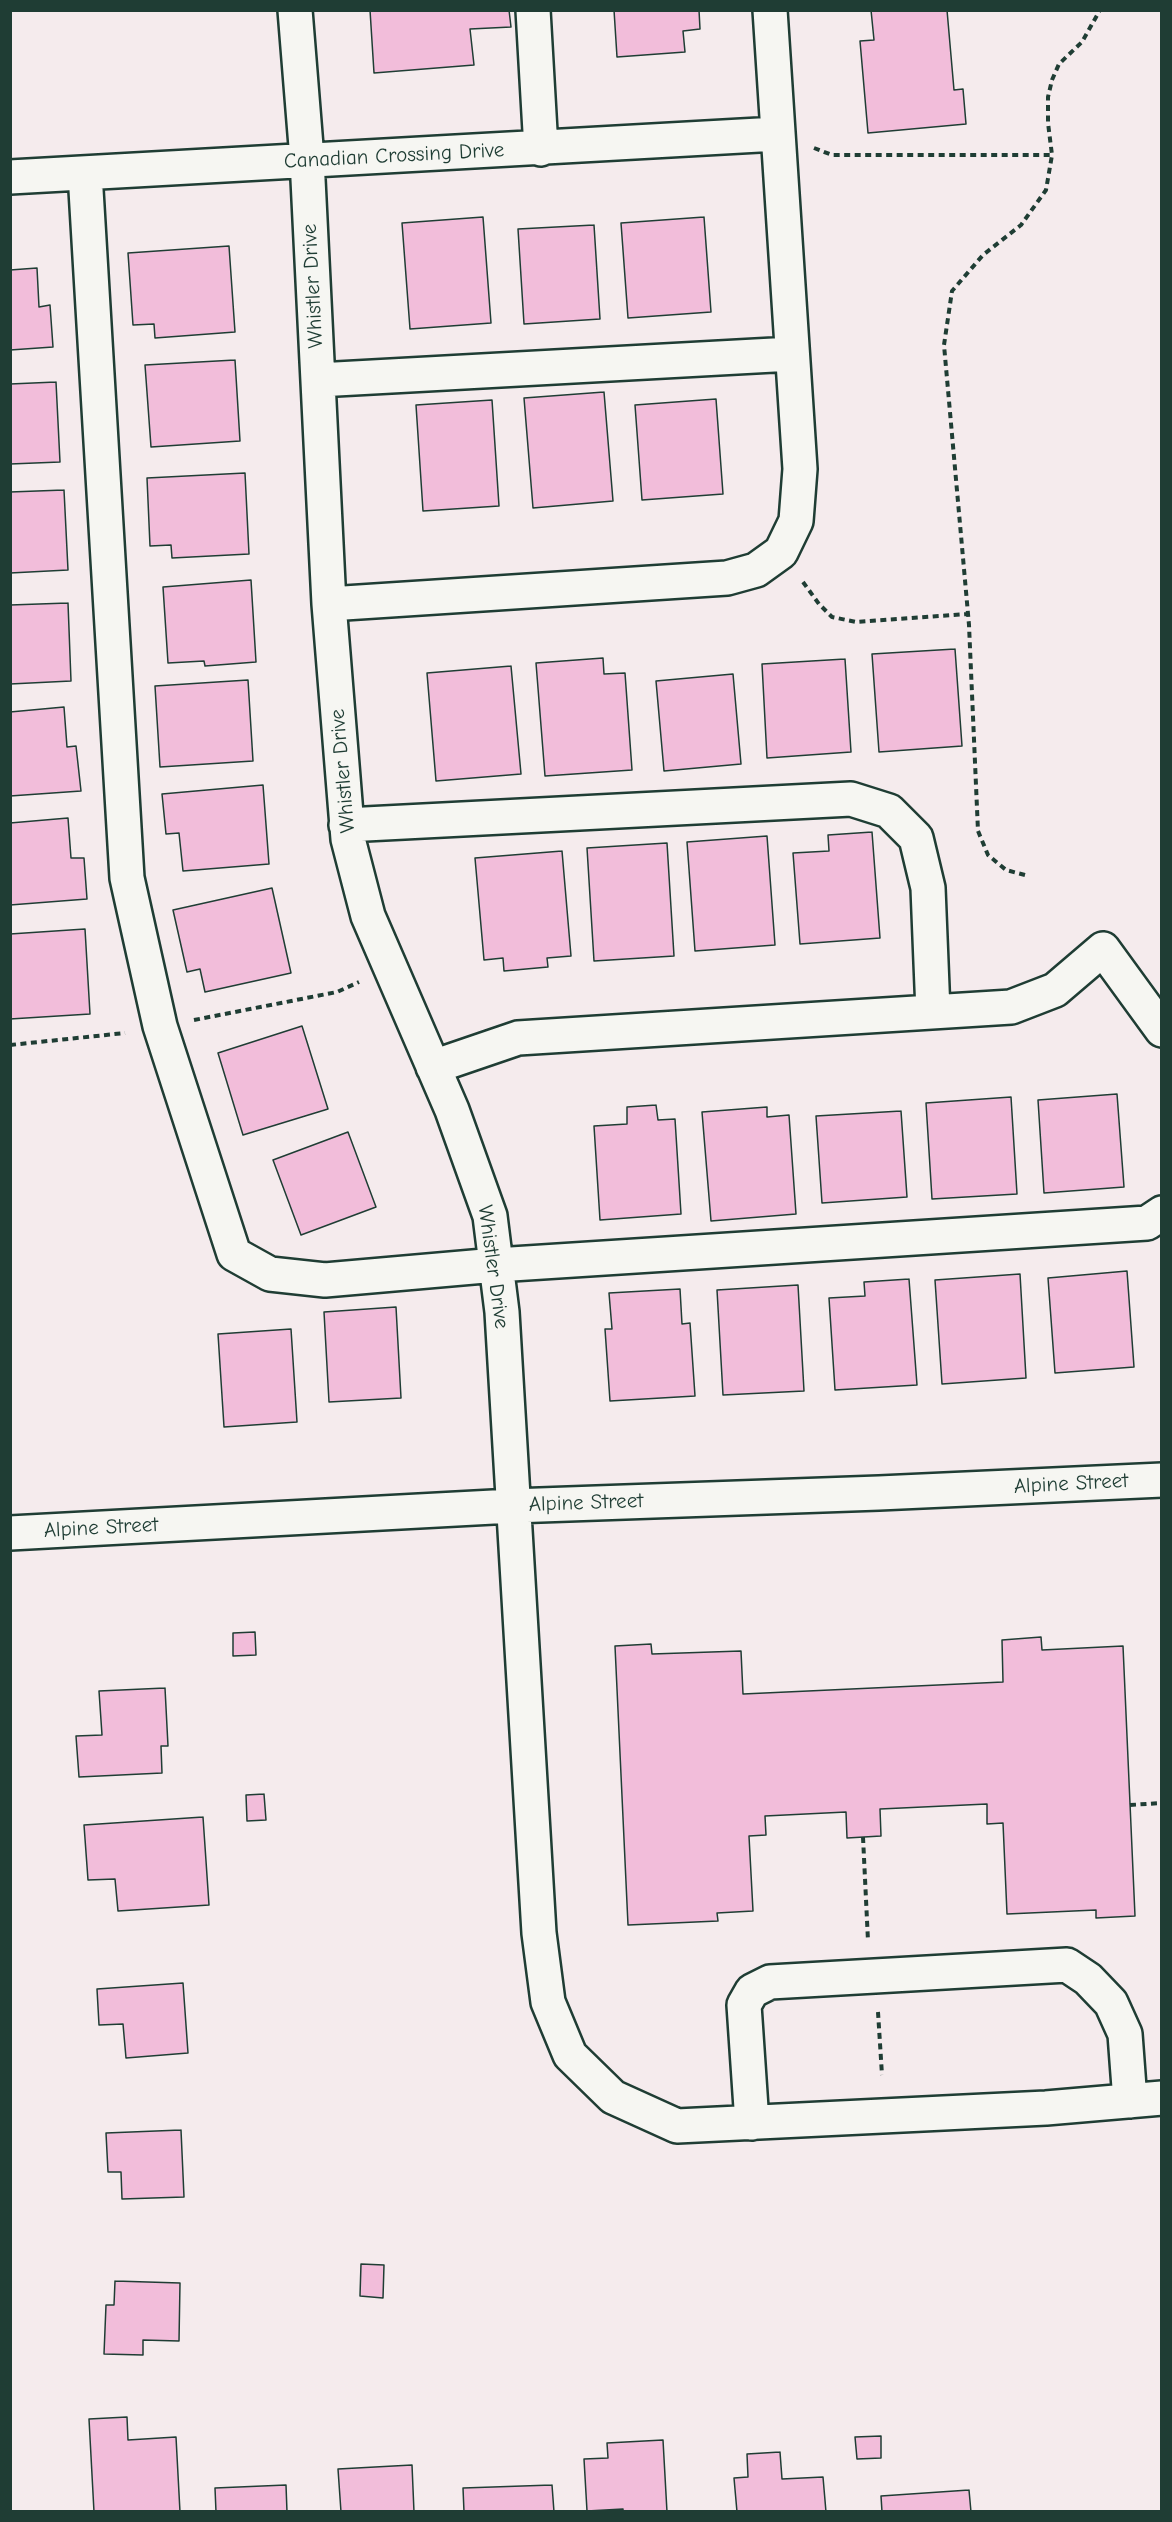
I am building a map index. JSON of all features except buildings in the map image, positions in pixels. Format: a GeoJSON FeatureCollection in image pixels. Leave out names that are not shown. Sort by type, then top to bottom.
{"type":"FeatureCollection","features":[{"type":"Feature","properties":{"kind":"street","name":"Whistler Drive"},"geometry":{"type":"LineString","coordinates":[[295,10],[307,159],[329,604],[346,825],[368,916],[452,1110],[490,1216],[502,1312],[539,1933],[548,2002],[570,2055],[613,2097],[677,2126],[1035,2109],[1146,2099]]}},
{"type":"Feature","properties":{"kind":"street"},"geometry":{"type":"LineString","coordinates":[[533,10],[541,149]]}},
{"type":"Feature","properties":{"kind":"street"},"geometry":{"type":"LineString","coordinates":[[329,604],[727,578],[756,570],[781,552],[796,521],[800,469],[770,10]]}},
{"type":"Feature","properties":{"kind":"street","name":"Canadian Crossing Drive"},"geometry":{"type":"LineString","coordinates":[[10,177],[777,134]]}},
{"type":"Feature","properties":{"kind":"street"},"geometry":{"type":"LineString","coordinates":[[85,172],[127,878],[160,1026],[234,1254],[270,1274],[325,1280],[496,1265],[1147,1223],[1161,1214]]}},
{"type":"Feature","properties":{"kind":"street"},"geometry":{"type":"LineString","coordinates":[[318,380],[792,354]]}},
{"type":"Feature","properties":{"kind":"street"},"geometry":{"type":"LineString","coordinates":[[346,825],[851,799],[889,811],[916,838],[928,888],[933,1012]]}},
{"type":"Feature","properties":{"kind":"street"},"geometry":{"type":"LineString","coordinates":[[433,1067],[518,1038],[1011,1007],[1055,990],[1103,949],[1161,1030]]}},
{"type":"Feature","properties":{"kind":"street","name":"Alpine Street"},"geometry":{"type":"LineString","coordinates":[[10,1533],[512,1506],[1161,1480]]}},
{"type":"Feature","properties":{"kind":"street"},"geometry":{"type":"LineString","coordinates":[[752,2123],[744,2005],[752,1991],[770,1982],[1067,1965],[1088,1979],[1111,2003],[1125,2034],[1146,2099]]}},
{"type":"Feature","properties":{"kind":"path"},"geometry":{"type":"LineString","coordinates":[[1025,875],[1006,870],[988,855],[978,831],[967,614],[944,345],[952,291],[983,255],[1021,225],[1046,190],[1052,155],[1048,106],[1052,80],[1059,64],[1082,42],[1100,10]]}},
{"type":"Feature","properties":{"kind":"path"},"geometry":{"type":"LineString","coordinates":[[777,134],[832,155],[1052,155]]}},
{"type":"Feature","properties":{"kind":"path"},"geometry":{"type":"LineString","coordinates":[[781,552],[819,604],[832,617],[856,622],[967,614]]}},
{"type":"Feature","properties":{"kind":"path"},"geometry":{"type":"LineString","coordinates":[[10,1045],[131,1032],[337,992],[389,967]]}},
{"type":"Feature","properties":{"kind":"path"},"geometry":{"type":"LineString","coordinates":[[1130,1805],[1161,1803]]}},
{"type":"Feature","properties":{"kind":"path"},"geometry":{"type":"LineString","coordinates":[[863,1837],[867,1924]]}},
{"type":"Feature","properties":{"kind":"path"},"geometry":{"type":"LineString","coordinates":[[876,1976],[882,2074]]}}]}
